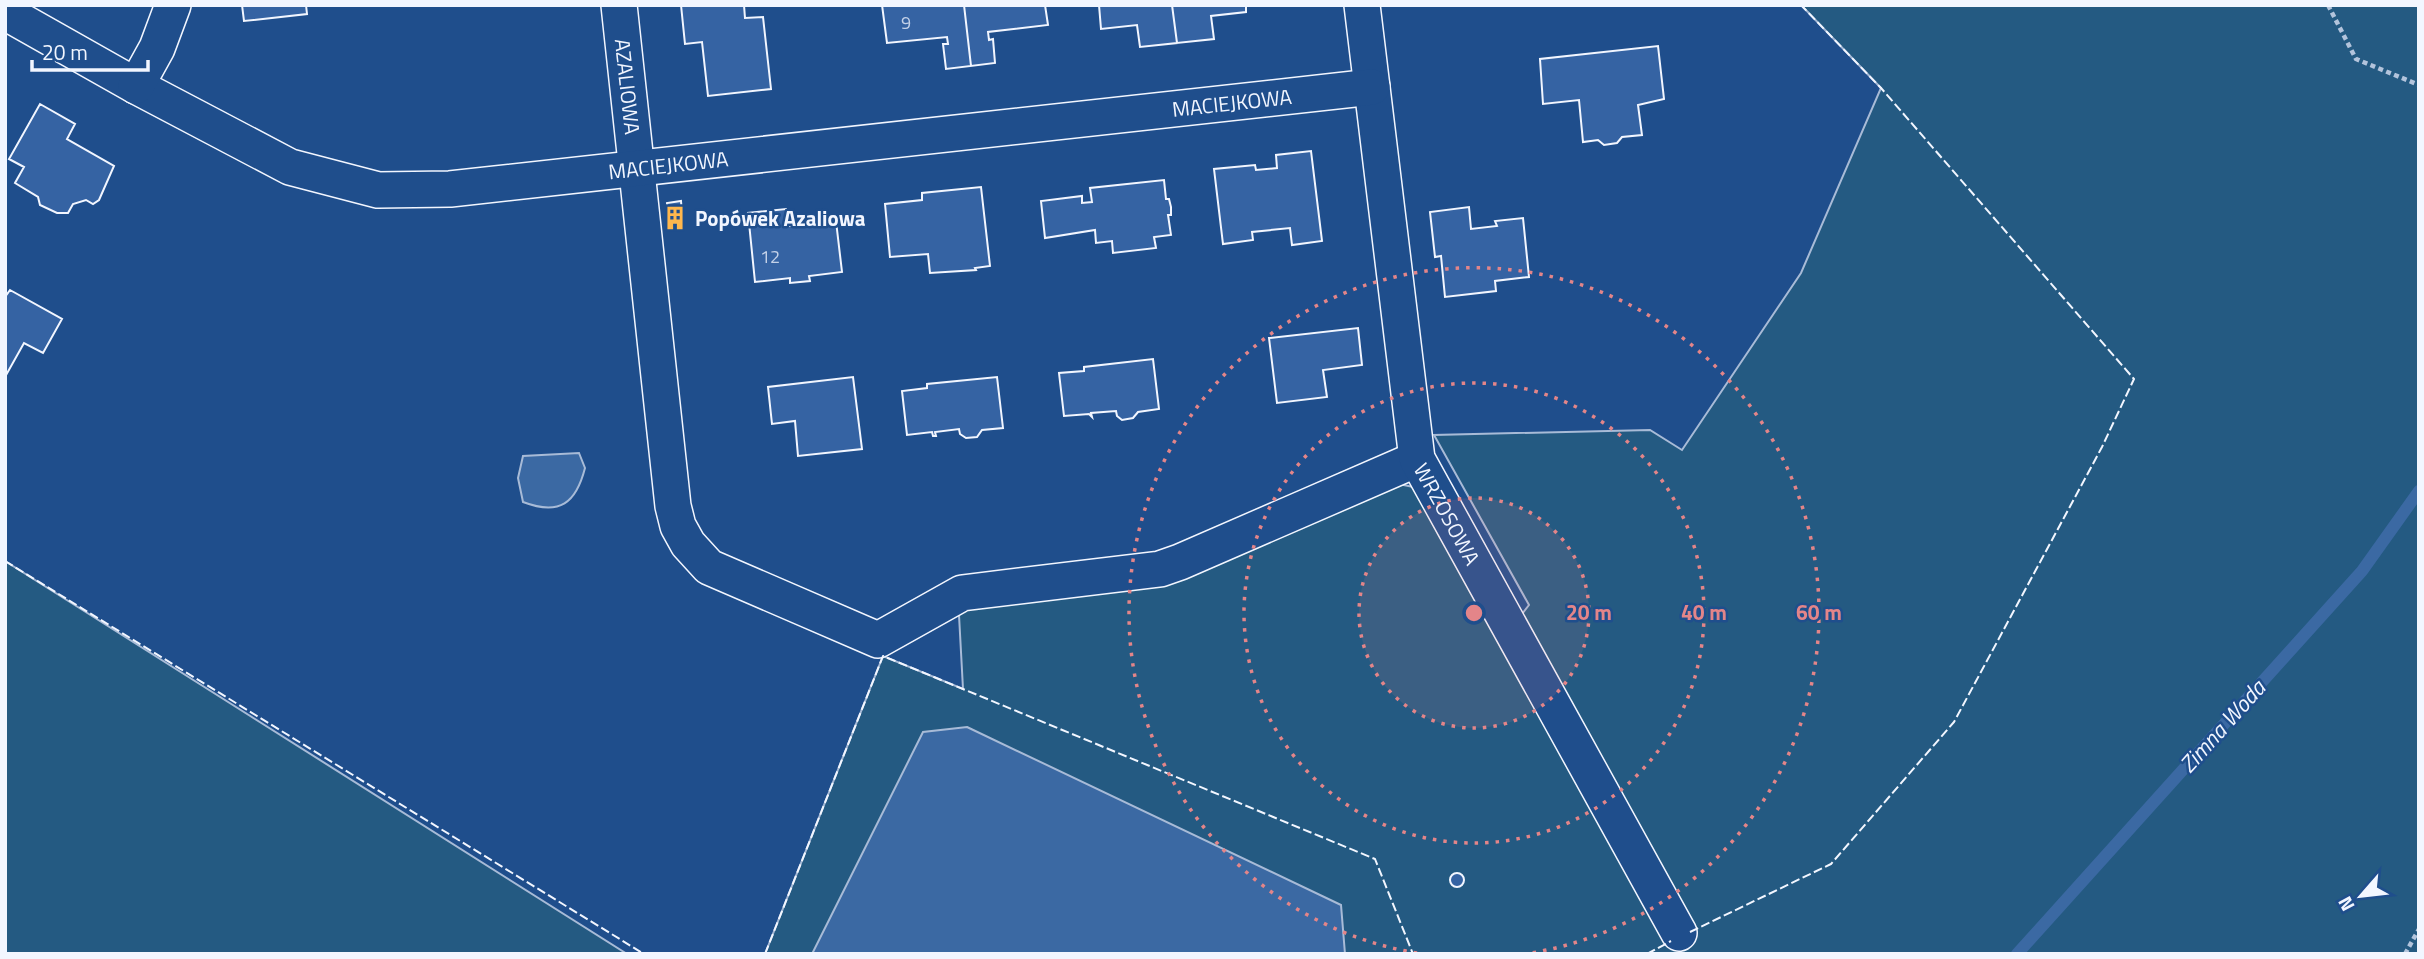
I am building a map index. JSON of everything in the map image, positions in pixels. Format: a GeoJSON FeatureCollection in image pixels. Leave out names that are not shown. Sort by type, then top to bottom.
{"type":"FeatureCollection","features":[{"type":"Feature","properties":{"kind":"street"},"geometry":{"type":"LineString","coordinates":[[136,86],[157,48],[173,5]]}},
{"type":"Feature","properties":{"kind":"street","name":"AZALIOWA"},"geometry":{"type":"LineString","coordinates":[[619,5],[673,506],[678,526],[688,544],[709,567],[878,640],[962,593],[1160,569],[1417,459]]}},
{"type":"Feature","properties":{"kind":"street","name":"WRZOSOWA"},"geometry":{"type":"LineString","coordinates":[[1362,5],[1417,459],[1679,933]]}},
{"type":"Feature","properties":{"kind":"street","name":"MACIEJKOWA"},"geometry":{"type":"LineString","coordinates":[[5,12],[136,86],[290,167],[378,190],[450,189],[1372,87]]}},
{"type":"Feature","properties":{"kind":"path"},"geometry":{"type":"LineString","coordinates":[[2328,5],[2356,59],[2419,85]]}},
{"type":"Feature","properties":{"kind":"path"},"geometry":{"type":"LineString","coordinates":[[2405,954],[2419,929]]}},
{"type":"Feature","properties":{"kind":"shaded area"},"geometry":{"type":"Polygon","coordinates":[[[1801,5],[2419,5],[2419,954],[765,954],[883,656],[963,689],[959,615],[971,606],[1394,483],[1418,488],[1675,939],[1696,929],[1522,614],[1529,605],[1434,435],[1650,430],[1682,450],[1801,273],[1881,88],[1801,5]]]}},
{"type":"Feature","properties":{"kind":"shaded area"},"geometry":{"type":"Polygon","coordinates":[[[579,453],[585,468],[571,498],[557,507],[547,508],[523,502],[518,478],[523,456],[579,453]]]}},
{"type":"Feature","properties":{"kind":"shaded area"},"geometry":{"type":"Polygon","coordinates":[[[5,561],[627,954],[5,954],[5,561]]]}},
{"type":"Feature","properties":{"kind":"shaded area"},"geometry":{"type":"Polygon","coordinates":[[[967,727],[1341,905],[1345,954],[812,954],[923,732],[967,727]]]}},
{"type":"Feature","properties":{"kind":"building"},"geometry":{"type":"Polygon","coordinates":[[[242,5],[306,5],[307,14],[244,21],[242,5]]]}},
{"type":"Feature","properties":{"kind":"building"},"geometry":{"type":"Polygon","coordinates":[[[681,5],[744,5],[745,18],[763,17],[771,89],[708,96],[702,42],[685,44],[681,5]]]}},
{"type":"Feature","properties":{"kind":"building"},"geometry":{"type":"Polygon","coordinates":[[[882,5],[964,5],[971,66],[946,69],[943,44],[948,44],[947,37],[887,43],[882,5]]]}},
{"type":"Feature","properties":{"kind":"building"},"geometry":{"type":"Polygon","coordinates":[[[964,5],[1045,5],[1048,25],[988,32],[989,40],[993,39],[995,63],[971,66],[964,5]]]}},
{"type":"Feature","properties":{"kind":"building"},"geometry":{"type":"Polygon","coordinates":[[[1099,5],[1172,5],[1177,43],[1140,47],[1137,25],[1101,29],[1099,5]]]}},
{"type":"Feature","properties":{"kind":"building"},"geometry":{"type":"Polygon","coordinates":[[[1172,5],[1246,5],[1246,12],[1211,16],[1214,39],[1177,43],[1172,5]]]}},
{"type":"Feature","properties":{"kind":"building"},"geometry":{"type":"Polygon","coordinates":[[[1658,46],[1664,99],[1638,105],[1642,135],[1622,137],[1617,143],[1604,145],[1598,140],[1583,142],[1579,100],[1543,104],[1540,59],[1658,46]]]}},
{"type":"Feature","properties":{"kind":"building"},"geometry":{"type":"Polygon","coordinates":[[[40,104],[75,124],[67,139],[114,166],[99,200],[93,204],[86,200],[73,204],[68,213],[57,213],[40,205],[38,197],[15,183],[24,167],[9,159],[40,104]]]}},
{"type":"Feature","properties":{"kind":"building"},"geometry":{"type":"Polygon","coordinates":[[[1311,151],[1322,241],[1292,245],[1290,228],[1252,232],[1253,240],[1223,244],[1214,169],[1255,165],[1256,170],[1277,168],[1276,155],[1311,151]]]}},
{"type":"Feature","properties":{"kind":"building"},"geometry":{"type":"Polygon","coordinates":[[[1164,180],[1166,199],[1169,199],[1171,207],[1171,215],[1168,215],[1171,235],[1154,237],[1156,248],[1113,253],[1112,241],[1096,243],[1095,230],[1045,238],[1041,201],[1082,196],[1082,203],[1092,202],[1090,188],[1164,180]]]}},
{"type":"Feature","properties":{"kind":"building"},"geometry":{"type":"Polygon","coordinates":[[[981,187],[990,266],[975,268],[976,270],[930,273],[928,254],[890,257],[885,204],[922,200],[922,193],[981,187]]]}},
{"type":"Feature","properties":{"kind":"building","name":"Popówek Azaliowa"},"geometry":{"type":"Polygon","coordinates":[[[681,201],[683,226],[669,227],[667,203],[681,201]]]}},
{"type":"Feature","properties":{"kind":"building"},"geometry":{"type":"Polygon","coordinates":[[[1469,207],[1471,229],[1497,226],[1495,221],[1523,218],[1529,277],[1495,281],[1496,291],[1445,297],[1441,256],[1435,257],[1430,212],[1469,207]]]}},
{"type":"Feature","properties":{"kind":"building"},"geometry":{"type":"Polygon","coordinates":[[[786,209],[788,226],[798,225],[801,221],[801,224],[836,221],[842,272],[809,276],[810,281],[790,283],[790,278],[755,282],[748,213],[786,209]]]}},
{"type":"Feature","properties":{"kind":"building"},"geometry":{"type":"Polygon","coordinates":[[[10,290],[62,319],[43,353],[24,343],[5,377],[5,297],[10,290]]]}},
{"type":"Feature","properties":{"kind":"building"},"geometry":{"type":"Polygon","coordinates":[[[1358,328],[1362,365],[1323,370],[1327,397],[1277,403],[1269,338],[1358,328]]]}},
{"type":"Feature","properties":{"kind":"building"},"geometry":{"type":"Polygon","coordinates":[[[1153,359],[1159,409],[1138,412],[1133,418],[1122,420],[1116,411],[1091,413],[1092,417],[1089,414],[1064,416],[1059,373],[1084,371],[1084,367],[1153,359]]]}},
{"type":"Feature","properties":{"kind":"building"},"geometry":{"type":"Polygon","coordinates":[[[853,377],[862,449],[798,456],[795,421],[772,424],[768,387],[853,377]]]}},
{"type":"Feature","properties":{"kind":"building"},"geometry":{"type":"Polygon","coordinates":[[[997,377],[1003,428],[982,430],[977,437],[966,438],[960,434],[959,429],[935,432],[936,436],[933,436],[932,432],[907,435],[902,391],[927,388],[927,384],[997,377]]]}},
{"type":"Feature","properties":{"kind":"building"},"geometry":{"type":"Polygon","coordinates":[[[1457,873],[1462,875],[1462,885],[1457,887],[1452,885],[1450,880],[1452,875],[1457,873]]]}},
{"type":"Feature","properties":{"kind":"waterway","name":"Zimna Woda"},"geometry":{"type":"LineString","coordinates":[[2017,954],[2362,571],[2419,491]]}},
{"type":"Feature","properties":{"kind":"fence"},"geometry":{"type":"LineString","coordinates":[[1690,932],[1831,864],[1954,722],[2102,447],[2134,379],[1881,88],[1801,5]]}},
{"type":"Feature","properties":{"kind":"fence"},"geometry":{"type":"LineString","coordinates":[[5,561],[644,954]]}},
{"type":"Feature","properties":{"kind":"fence"},"geometry":{"type":"LineString","coordinates":[[765,954],[883,656],[1375,859],[1413,954]]}},
{"type":"Feature","properties":{"kind":"fence"},"geometry":{"type":"LineString","coordinates":[[1647,954],[1671,941]]}},
{"type":"Feature","properties":{"kind":"place","name":"Popówek Azaliowa"},"geometry":{"type":"Point","coordinates":[675,218]}}]}
